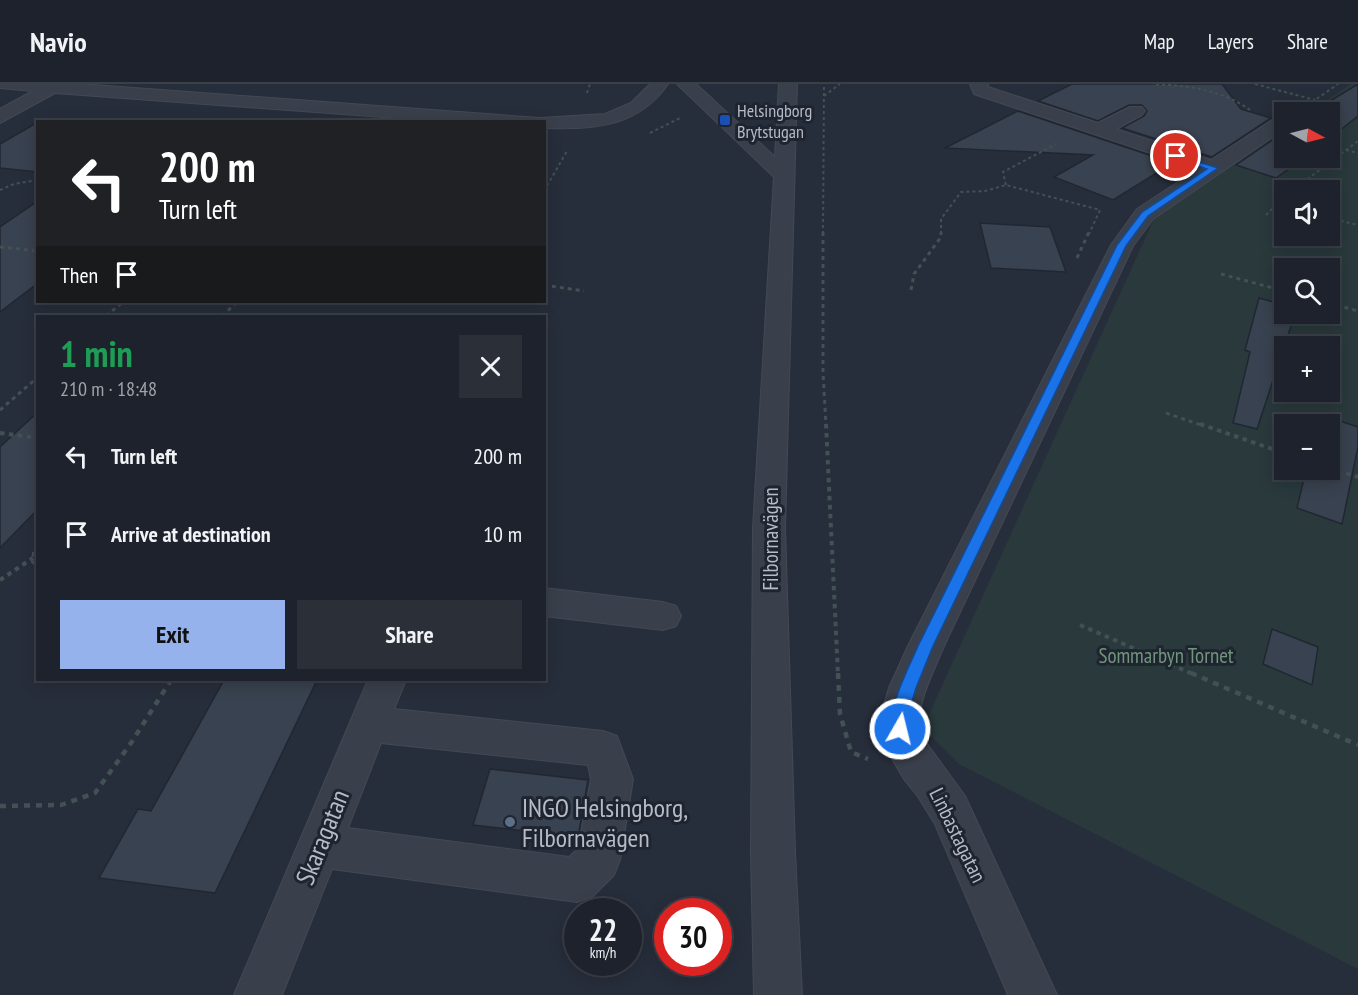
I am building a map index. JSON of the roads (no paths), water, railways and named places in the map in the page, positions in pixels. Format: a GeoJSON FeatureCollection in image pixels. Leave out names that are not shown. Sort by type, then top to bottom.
{"type":"FeatureCollection","features":[{"type":"Feature","properties":{"kind":"street"},"geometry":{"type":"LineString","coordinates":[[6,84],[507,120]]}},
{"type":"Feature","properties":{"kind":"street","name":"Filbornavägen"},"geometry":{"type":"LineString","coordinates":[[778,995],[773,852],[769,528],[788,84]]}},
{"type":"Feature","properties":{"kind":"street"},"geometry":{"type":"LineString","coordinates":[[979,84],[980,90],[1214,168]]}},
{"type":"Feature","properties":{"kind":"street"},"geometry":{"type":"LineString","coordinates":[[1012,101],[1031,92],[1027,86]]}},
{"type":"Feature","properties":{"kind":"street"},"geometry":{"type":"LineString","coordinates":[[546,122],[575,123],[601,120],[638,106],[657,87],[691,88],[783,175]]}},
{"type":"Feature","properties":{"kind":"street"},"geometry":{"type":"LineString","coordinates":[[0,117],[51,88]]}},
{"type":"Feature","properties":{"kind":"street"},"geometry":{"type":"LineString","coordinates":[[1100,130],[1136,111]]}},
{"type":"Feature","properties":{"kind":"street","name":"Linbastagatan"},"geometry":{"type":"LineString","coordinates":[[1033,995],[950,810],[932,781],[918,766],[906,744],[900,729],[901,711],[926,646],[1122,245],[1145,214],[1274,128]]}},
{"type":"Feature","properties":{"kind":"street"},"geometry":{"type":"LineString","coordinates":[[546,602],[663,616]]}},
{"type":"Feature","properties":{"kind":"street","name":"Skaragatan"},"geometry":{"type":"LineString","coordinates":[[258,995],[387,681]]}},
{"type":"Feature","properties":{"kind":"street"},"geometry":{"type":"LineString","coordinates":[[319,846],[577,880],[598,860],[612,779],[603,749],[368,724]]}},
{"type":"Feature","properties":{"kind":"place","name":"Helsingborg Brytstugan"},"geometry":{"type":"Point","coordinates":[725,120]}},
{"type":"Feature","properties":{"kind":"place","name":"INGO Helsingborg, Filbornavägen"},"geometry":{"type":"Point","coordinates":[510,822]}},
{"type":"Feature","properties":{"kind":"park label","name":"Sommarbyn Tornet"},"geometry":{"type":"Point","coordinates":[1166,655]}}]}
